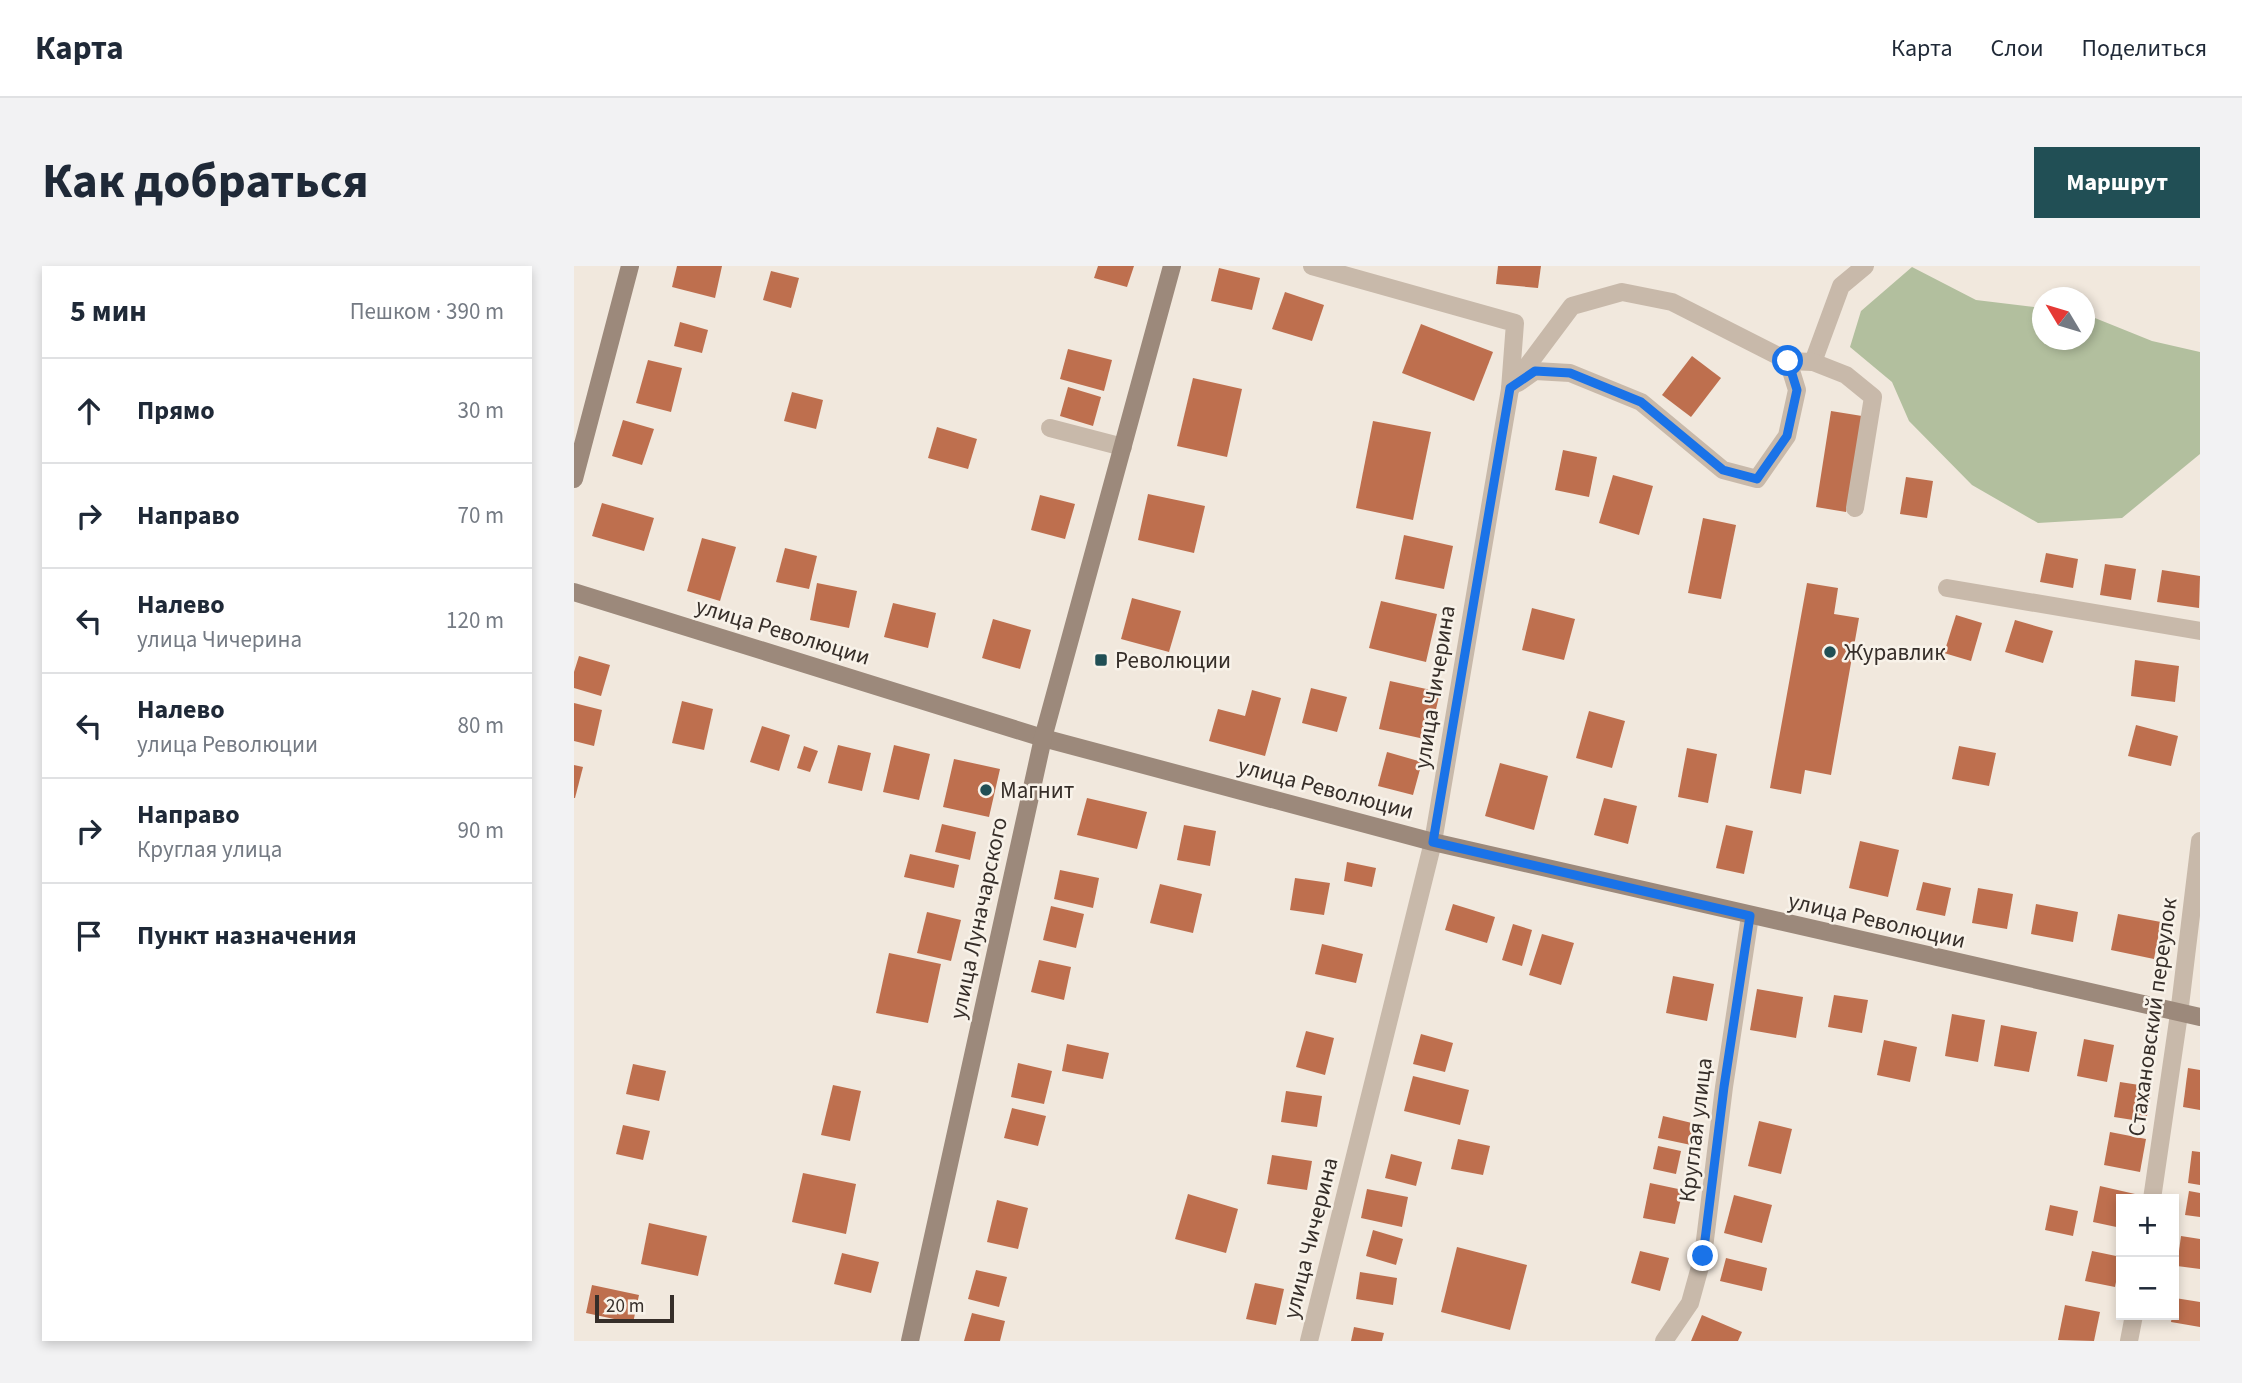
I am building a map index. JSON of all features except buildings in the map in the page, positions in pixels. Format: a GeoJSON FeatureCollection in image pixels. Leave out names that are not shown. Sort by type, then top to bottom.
{"type":"FeatureCollection","features":[{"type":"Feature","properties":{"kind":"street"},"geometry":{"type":"LineString","coordinates":[[574,479],[630,266]]}},
{"type":"Feature","properties":{"kind":"street","name":"улица Луначарского"},"geometry":{"type":"LineString","coordinates":[[910,1341],[1043,738],[1171,266]]}},
{"type":"Feature","properties":{"kind":"street","name":"улица Чичерина"},"geometry":{"type":"LineString","coordinates":[[1310,1341],[1433,842],[1510,388],[1515,323],[1312,266]]}},
{"type":"Feature","properties":{"kind":"street"},"geometry":{"type":"LineString","coordinates":[[1813,362],[1841,286],[1865,266]]}},
{"type":"Feature","properties":{"kind":"street"},"geometry":{"type":"LineString","coordinates":[[1510,388],[1572,306],[1622,292],[1672,302],[1788,361],[1813,362],[1846,375],[1873,397],[1855,508]]}},
{"type":"Feature","properties":{"kind":"street"},"geometry":{"type":"LineString","coordinates":[[1510,388],[1535,371],[1570,373],[1641,402],[1723,470],[1757,479],[1787,436],[1797,390],[1788,361]]}},
{"type":"Feature","properties":{"kind":"street"},"geometry":{"type":"LineString","coordinates":[[1050,428],[1122,447]]}},
{"type":"Feature","properties":{"kind":"street"},"geometry":{"type":"LineString","coordinates":[[1947,588],[2200,631]]}},
{"type":"Feature","properties":{"kind":"street","name":"улица Революции"},"geometry":{"type":"LineString","coordinates":[[574,592],[1043,738],[1433,842],[2200,1017]]}},
{"type":"Feature","properties":{"kind":"street","name":"Стахановский переулок"},"geometry":{"type":"LineString","coordinates":[[2152,1194],[2179,1014],[2200,841]]}},
{"type":"Feature","properties":{"kind":"street","name":"Круглая улица"},"geometry":{"type":"LineString","coordinates":[[1664,1341],[1690,1303],[1703,1256],[1724,1087],[1750,916]]}},
{"type":"Feature","properties":{"kind":"street"},"geometry":{"type":"LineString","coordinates":[[2129,1341],[2133,1320]]}},
{"type":"Feature","properties":{"kind":"green space"},"geometry":{"type":"Polygon","coordinates":[[[1912,267],[1976,300],[2032,307],[2032,350],[2095,350],[2095,318],[2152,341],[2200,352],[2200,454],[2122,518],[2038,523],[1972,485],[1909,421],[1892,382],[1850,347],[1861,311],[1912,267]]]}},
{"type":"Feature","properties":{"kind":"place","name":"Журавлик"},"geometry":{"type":"Point","coordinates":[1830,652]}},
{"type":"Feature","properties":{"kind":"place","name":"Революции"},"geometry":{"type":"Point","coordinates":[1101,660]}},
{"type":"Feature","properties":{"kind":"place","name":"Магнит"},"geometry":{"type":"Point","coordinates":[986,790]}},
{"type":"Feature","properties":{"kind":"route"},"geometry":{"type":"LineString","coordinates":[[1703,1256],[1724,1087],[1750,916],[1433,842],[1510,388],[1535,371],[1570,373],[1641,402],[1723,470],[1757,479],[1787,436],[1797,390],[1788,361]]}}]}
